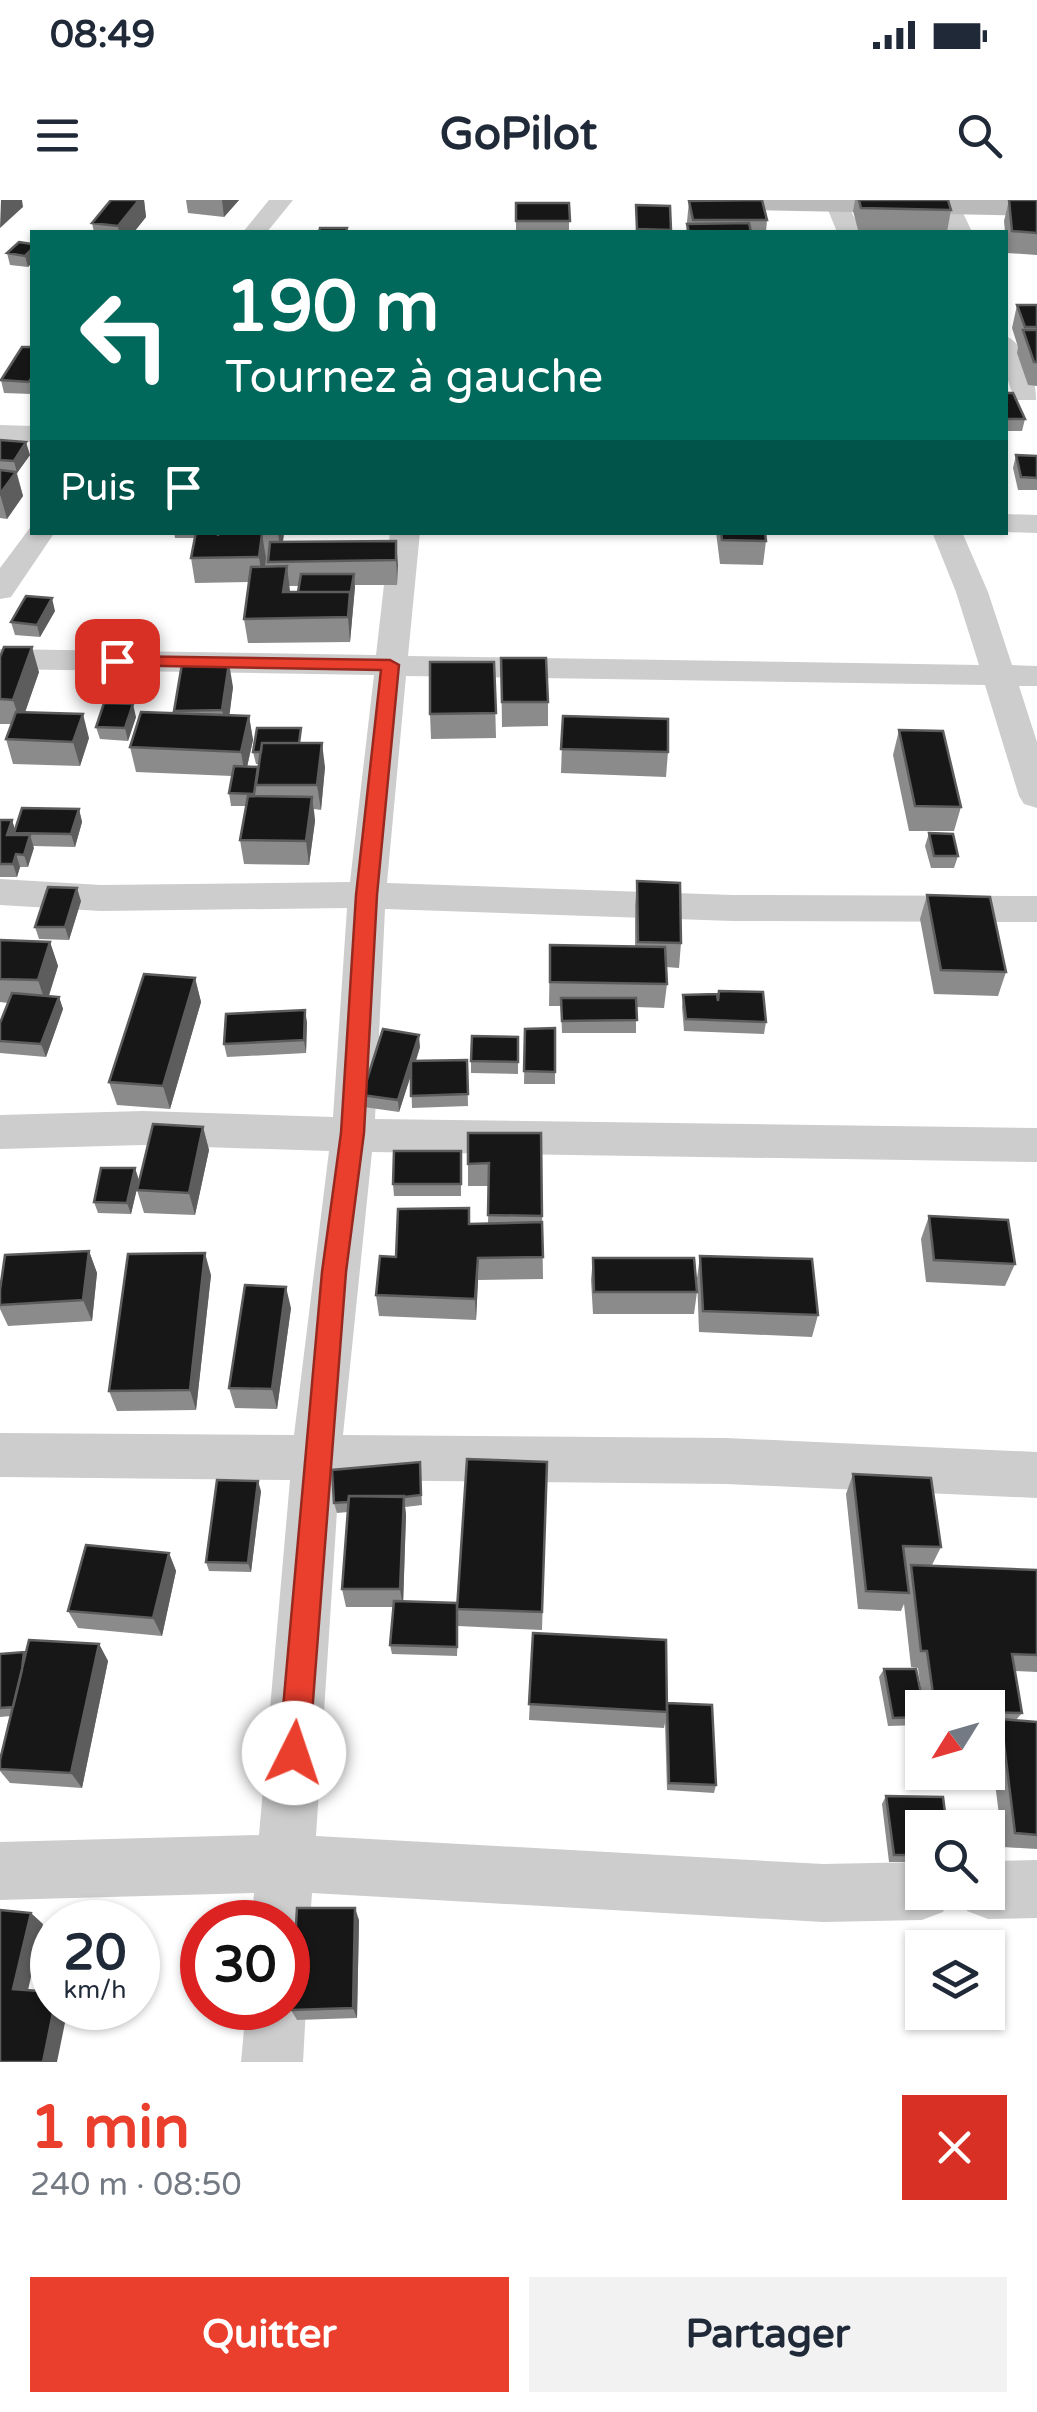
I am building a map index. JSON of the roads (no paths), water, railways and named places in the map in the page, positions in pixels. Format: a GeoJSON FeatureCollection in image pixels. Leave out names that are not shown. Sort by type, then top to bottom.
{"type":"FeatureCollection","features":[{"type":"Feature","properties":{"kind":"street"},"geometry":{"type":"LineString","coordinates":[[257,230],[281,200]]}},
{"type":"Feature","properties":{"kind":"street"},"geometry":{"type":"LineString","coordinates":[[708,200],[844,219],[954,219],[1037,207]]}},
{"type":"Feature","properties":{"kind":"street"},"geometry":{"type":"LineString","coordinates":[[1008,353],[1022,394]]}},
{"type":"Feature","properties":{"kind":"street"},"geometry":{"type":"LineString","coordinates":[[0,432],[30,434]]}},
{"type":"Feature","properties":{"kind":"street"},"geometry":{"type":"LineString","coordinates":[[1008,523],[1037,524]]}},
{"type":"Feature","properties":{"kind":"street"},"geometry":{"type":"LineString","coordinates":[[0,590],[38,535]]}},
{"type":"Feature","properties":{"kind":"street"},"geometry":{"type":"LineString","coordinates":[[283,1900],[316,1460],[352,1133],[366,895],[404,535]]}},
{"type":"Feature","properties":{"kind":"street"},"geometry":{"type":"LineString","coordinates":[[948,535],[972,592],[1037,796]]}},
{"type":"Feature","properties":{"kind":"street"},"geometry":{"type":"LineString","coordinates":[[0,659],[1037,676]]}},
{"type":"Feature","properties":{"kind":"street"},"geometry":{"type":"LineString","coordinates":[[0,892],[101,898],[366,895],[733,908],[1037,909]]}},
{"type":"Feature","properties":{"kind":"street"},"geometry":{"type":"LineString","coordinates":[[0,1132],[144,1128],[476,1138],[1037,1145]]}},
{"type":"Feature","properties":{"kind":"street"},"geometry":{"type":"LineString","coordinates":[[0,1455],[726,1461],[1037,1475]]}},
{"type":"Feature","properties":{"kind":"street"},"geometry":{"type":"LineString","coordinates":[[0,1871],[286,1863],[823,1893],[905,1891]]}},
{"type":"Feature","properties":{"kind":"street"},"geometry":{"type":"LineString","coordinates":[[1005,1890],[1037,1889]]}},
{"type":"Feature","properties":{"kind":"street"},"geometry":{"type":"LineString","coordinates":[[272,2062],[274,2030]]}}]}
